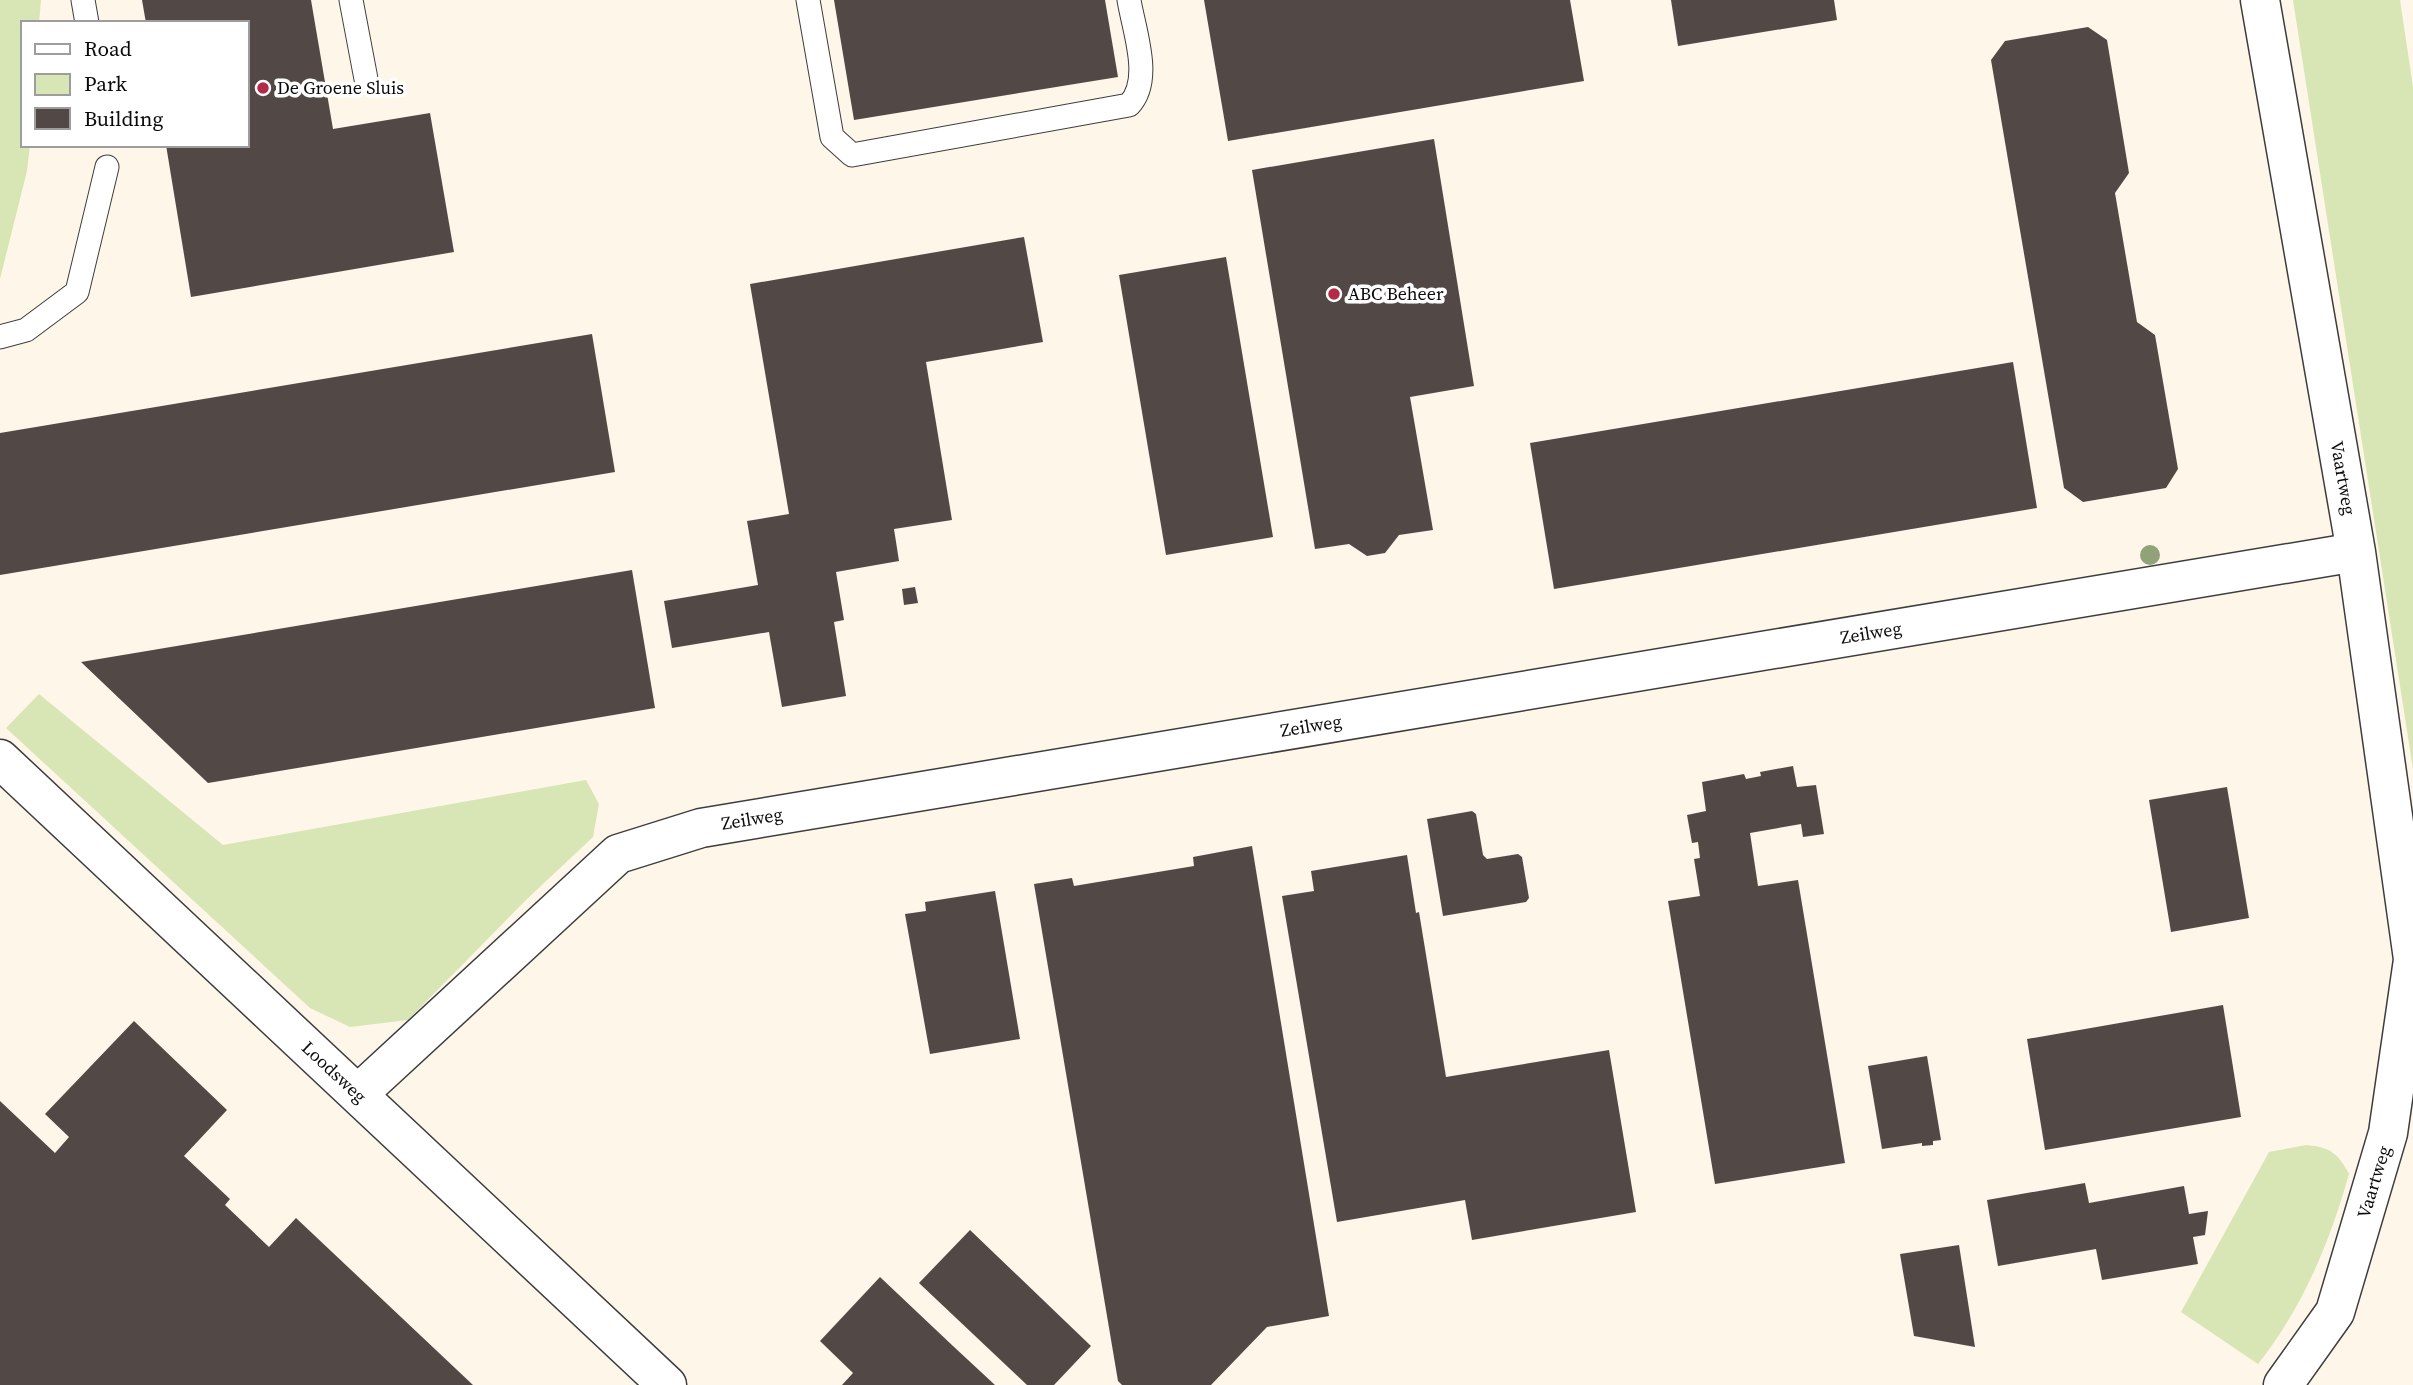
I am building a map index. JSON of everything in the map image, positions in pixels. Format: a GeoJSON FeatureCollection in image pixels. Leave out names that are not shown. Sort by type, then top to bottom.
{"type":"FeatureCollection","features":[{"type":"Feature","properties":{"kind":"street","name":"Vaartweg"},"geometry":{"type":"LineString","coordinates":[[2260,0],[2356,552],[2413,960],[2389,1133],[2335,1312],[2283,1385]]}},
{"type":"Feature","properties":{"kind":"street","name":"Zeilweg"},"geometry":{"type":"LineString","coordinates":[[358,1094],[618,855],[701,828],[2356,552]]}},
{"type":"Feature","properties":{"kind":"street","name":"Loodsweg"},"geometry":{"type":"LineString","coordinates":[[0,759],[667,1385]]}},
{"type":"Feature","properties":{"kind":"lane"},"geometry":{"type":"LineString","coordinates":[[83,0],[88,21]]}},
{"type":"Feature","properties":{"kind":"lane"},"geometry":{"type":"LineString","coordinates":[[351,0],[366,79]]}},
{"type":"Feature","properties":{"kind":"lane"},"geometry":{"type":"LineString","coordinates":[[808,0],[832,137],[852,155],[1129,105],[1138,96],[1142,78],[1129,0]]}},
{"type":"Feature","properties":{"kind":"lane"},"geometry":{"type":"LineString","coordinates":[[0,337],[26,330],[77,292],[107,167]]}},
{"type":"Feature","properties":{"kind":"green space"},"geometry":{"type":"Polygon","coordinates":[[[0,0],[41,0],[39,21],[21,21],[21,147],[30,147],[27,171],[0,279],[0,0]]]}},
{"type":"Feature","properties":{"kind":"green space"},"geometry":{"type":"Polygon","coordinates":[[[2293,0],[2400,0],[2413,87],[2413,769],[2293,0]]]}},
{"type":"Feature","properties":{"kind":"green space"},"geometry":{"type":"Polygon","coordinates":[[[39,694],[223,845],[586,780],[599,804],[593,837],[527,899],[408,1020],[350,1027],[310,1008],[6,728],[39,694]]]}},
{"type":"Feature","properties":{"kind":"green space"},"geometry":{"type":"Polygon","coordinates":[[[2306,1145],[2332,1152],[2349,1174],[2333,1225],[2313,1274],[2288,1320],[2258,1364],[2181,1312],[2269,1152],[2306,1145]]]}},
{"type":"Feature","properties":{"kind":"building"},"geometry":{"type":"Polygon","coordinates":[[[142,0],[311,0],[333,129],[430,113],[454,252],[191,297],[166,147],[248,147],[248,21],[146,21],[142,0]]]}},
{"type":"Feature","properties":{"kind":"building"},"geometry":{"type":"Polygon","coordinates":[[[834,0],[1105,0],[1118,77],[854,120],[834,0]]]}},
{"type":"Feature","properties":{"kind":"building"},"geometry":{"type":"Polygon","coordinates":[[[1204,0],[1570,0],[1584,81],[1228,141],[1204,0]]]}},
{"type":"Feature","properties":{"kind":"building"},"geometry":{"type":"Polygon","coordinates":[[[1671,0],[1834,0],[1837,20],[1678,46],[1671,0]]]}},
{"type":"Feature","properties":{"kind":"building"},"geometry":{"type":"Polygon","coordinates":[[[2088,27],[2107,40],[2129,173],[2115,193],[2137,322],[2155,335],[2178,469],[2166,488],[2083,502],[2064,488],[1991,60],[2005,41],[2088,27]]]}},
{"type":"Feature","properties":{"kind":"building"},"geometry":{"type":"Polygon","coordinates":[[[1434,139],[1474,386],[1410,397],[1433,530],[1399,535],[1385,553],[1367,556],[1349,544],[1315,549],[1252,170],[1434,139]]]}},
{"type":"Feature","properties":{"kind":"building"},"geometry":{"type":"Polygon","coordinates":[[[1024,237],[1043,342],[926,362],[952,520],[894,529],[899,561],[836,572],[844,620],[834,622],[846,696],[782,707],[769,632],[672,648],[664,601],[758,585],[747,521],[789,514],[750,284],[1024,237]]]}},
{"type":"Feature","properties":{"kind":"building"},"geometry":{"type":"Polygon","coordinates":[[[1226,257],[1273,537],[1166,555],[1119,275],[1226,257]]]}},
{"type":"Feature","properties":{"kind":"building"},"geometry":{"type":"Polygon","coordinates":[[[592,334],[615,472],[0,575],[0,433],[592,334]]]}},
{"type":"Feature","properties":{"kind":"building"},"geometry":{"type":"Polygon","coordinates":[[[2013,362],[2037,508],[1554,589],[1530,443],[2013,362]]]}},
{"type":"Feature","properties":{"kind":"building"},"geometry":{"type":"Polygon","coordinates":[[[632,570],[655,708],[208,783],[81,662],[632,570]]]}},
{"type":"Feature","properties":{"kind":"building"},"geometry":{"type":"Polygon","coordinates":[[[915,587],[918,603],[904,605],[902,589],[915,587]]]}},
{"type":"Feature","properties":{"kind":"building"},"geometry":{"type":"Polygon","coordinates":[[[1793,766],[1797,787],[1816,785],[1824,834],[1803,837],[1801,824],[1750,833],[1758,886],[1798,880],[1845,1163],[1715,1184],[1668,901],[1700,896],[1694,859],[1700,858],[1698,842],[1692,843],[1687,815],[1706,811],[1702,782],[1744,774],[1746,779],[1761,776],[1760,772],[1793,766]]]}},
{"type":"Feature","properties":{"kind":"building"},"geometry":{"type":"Polygon","coordinates":[[[2227,787],[2249,918],[2171,932],[2149,800],[2227,787]]]}},
{"type":"Feature","properties":{"kind":"building"},"geometry":{"type":"Polygon","coordinates":[[[1472,811],[1476,814],[1483,855],[1487,859],[1518,854],[1522,857],[1529,898],[1526,902],[1443,916],[1427,819],[1472,811]]]}},
{"type":"Feature","properties":{"kind":"building"},"geometry":{"type":"Polygon","coordinates":[[[1252,846],[1329,1316],[1267,1327],[1211,1385],[1122,1385],[1118,1381],[1034,884],[1072,878],[1074,886],[1194,866],[1193,857],[1252,846]]]}},
{"type":"Feature","properties":{"kind":"building"},"geometry":{"type":"Polygon","coordinates":[[[1407,855],[1446,1077],[1609,1050],[1636,1212],[1472,1240],[1465,1200],[1337,1222],[1282,896],[1314,891],[1311,871],[1407,855]]]}},
{"type":"Feature","properties":{"kind":"building"},"geometry":{"type":"Polygon","coordinates":[[[995,891],[1020,1039],[930,1054],[905,914],[926,911],[925,902],[995,891]]]}},
{"type":"Feature","properties":{"kind":"building"},"geometry":{"type":"Polygon","coordinates":[[[2223,1005],[2241,1117],[2045,1150],[2027,1039],[2223,1005]]]}},
{"type":"Feature","properties":{"kind":"building"},"geometry":{"type":"Polygon","coordinates":[[[134,1021],[227,1110],[184,1156],[230,1199],[225,1205],[269,1247],[296,1218],[473,1385],[0,1385],[0,1101],[55,1153],[69,1137],[45,1114],[134,1021]]]}},
{"type":"Feature","properties":{"kind":"building"},"geometry":{"type":"Polygon","coordinates":[[[1927,1056],[1941,1140],[1933,1141],[1933,1145],[1922,1146],[1922,1143],[1882,1149],[1868,1066],[1927,1056]]]}},
{"type":"Feature","properties":{"kind":"building"},"geometry":{"type":"Polygon","coordinates":[[[2085,1183],[2089,1203],[2184,1186],[2189,1214],[2208,1211],[2205,1235],[2193,1237],[2198,1264],[2102,1280],[2096,1249],[1998,1266],[1987,1200],[2085,1183]]]}},
{"type":"Feature","properties":{"kind":"building"},"geometry":{"type":"Polygon","coordinates":[[[970,1230],[1091,1346],[1054,1385],[1027,1385],[919,1283],[970,1230]]]}},
{"type":"Feature","properties":{"kind":"building"},"geometry":{"type":"Polygon","coordinates":[[[1959,1245],[1975,1347],[1914,1336],[1900,1254],[1959,1245]]]}},
{"type":"Feature","properties":{"kind":"building"},"geometry":{"type":"Polygon","coordinates":[[[880,1277],[995,1385],[842,1385],[853,1373],[820,1341],[880,1277]]]}},
{"type":"Feature","properties":{"kind":"place","name":"De Groene Sluis"},"geometry":{"type":"Point","coordinates":[263,88]}},
{"type":"Feature","properties":{"kind":"place","name":"ABC Beheer"},"geometry":{"type":"Point","coordinates":[1334,294]}}]}
